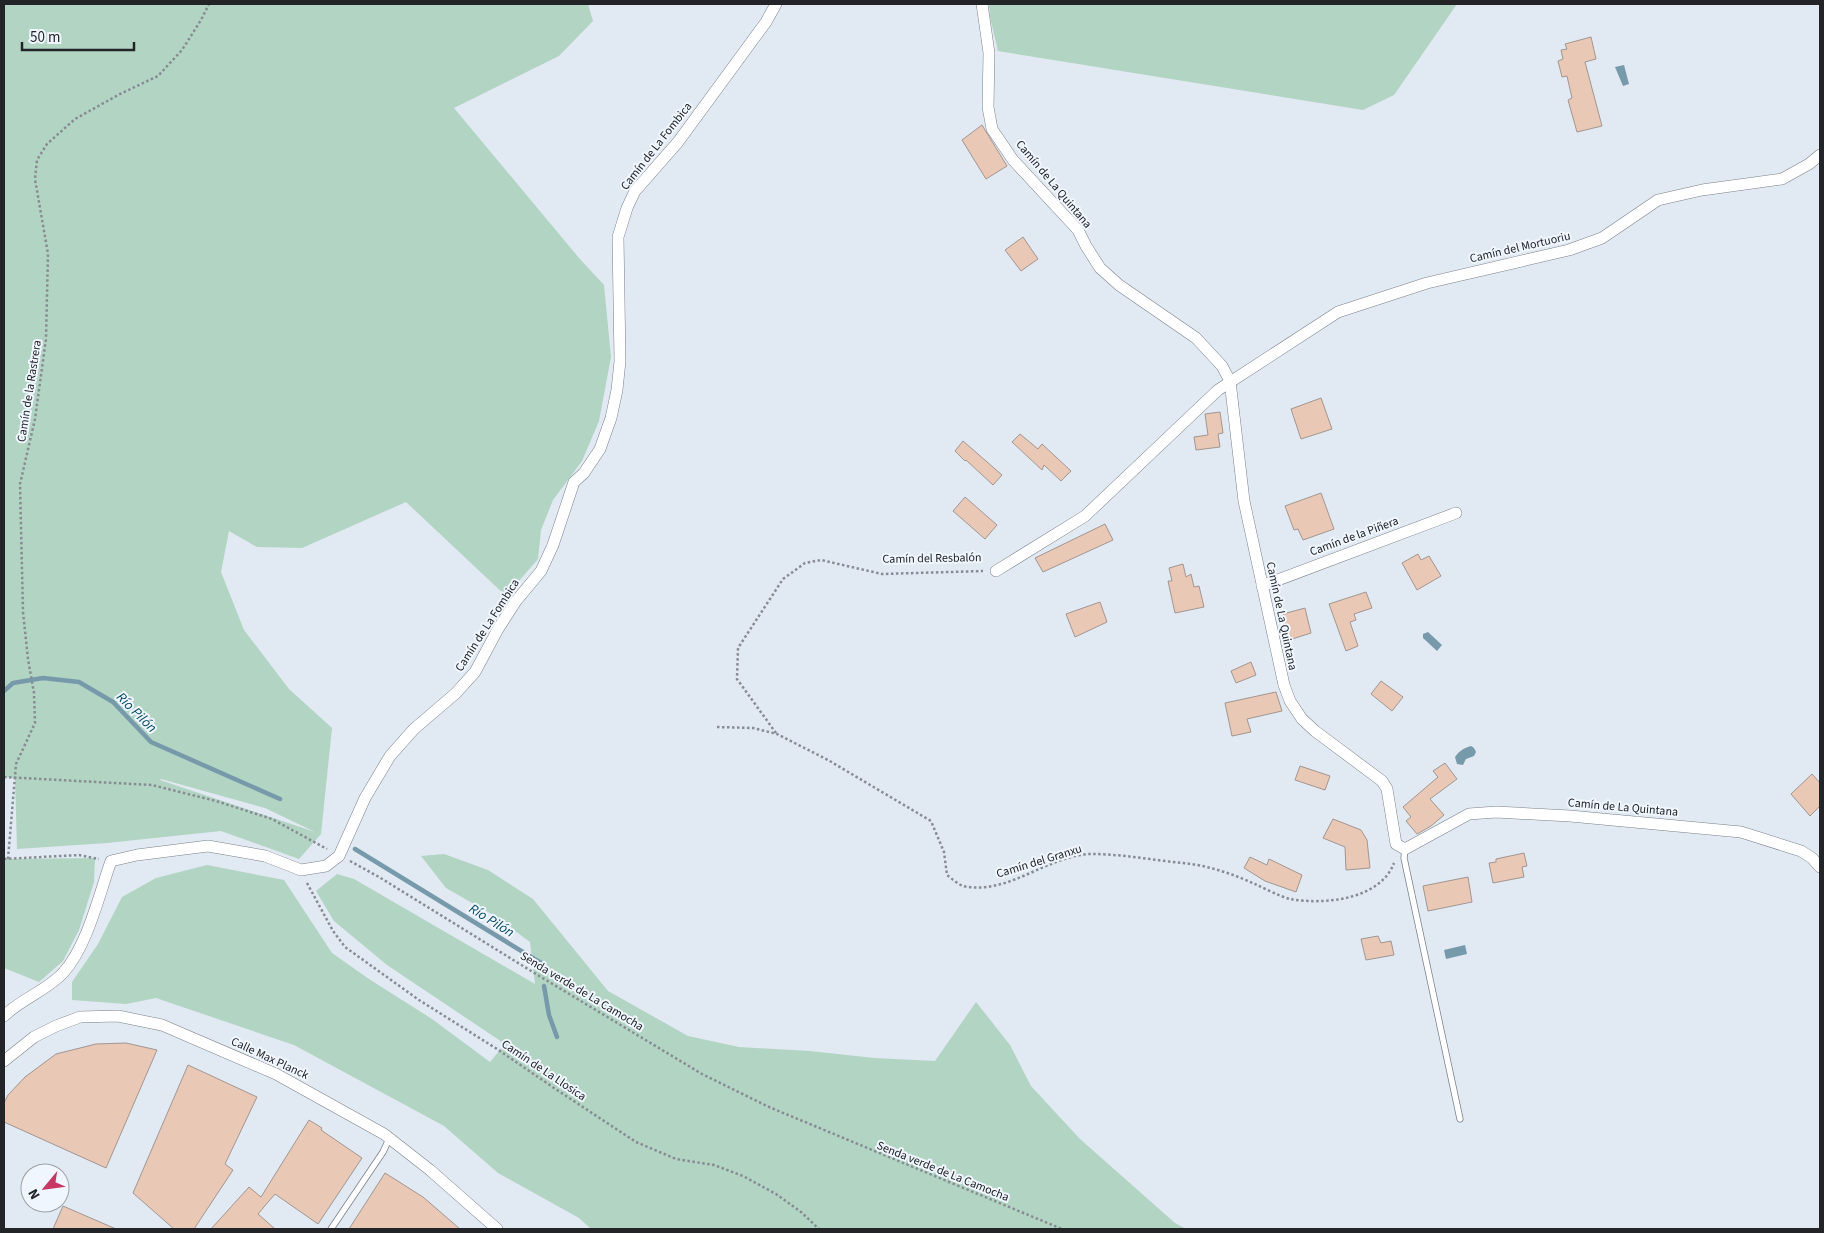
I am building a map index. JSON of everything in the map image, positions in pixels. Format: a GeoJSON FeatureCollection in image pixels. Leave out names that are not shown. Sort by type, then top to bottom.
{"type":"FeatureCollection","features":[{"type":"Feature","properties":{"kind":"street","name":"Camín de La Fombica"},"geometry":{"type":"LineString","coordinates":[[339,856],[365,798],[390,756],[414,729],[456,693],[475,672],[498,628],[516,601],[541,571],[553,546],[574,482],[584,473],[600,449],[611,418],[617,390],[620,361],[618,237],[627,208],[635,191],[678,142],[766,22],[776,4]]}},
{"type":"Feature","properties":{"kind":"street","name":"Camín de La Quintana"},"geometry":{"type":"LineString","coordinates":[[982,4],[989,53],[988,107],[992,128],[1014,160],[1078,230],[1100,268],[1119,285],[1196,338],[1222,366],[1230,381],[1244,501],[1284,685],[1290,701],[1302,719],[1315,731],[1382,781],[1387,789],[1400,847],[1469,814],[1496,812],[1570,816],[1742,832],[1801,852],[1812,858],[1820,867]]}},
{"type":"Feature","properties":{"kind":"street","name":"Camín del Mortuoriu"},"geometry":{"type":"LineString","coordinates":[[1230,381],[1338,312],[1427,283],[1569,250],[1602,238],[1658,200],[1702,190],[1782,179],[1820,156]]}},
{"type":"Feature","properties":{"kind":"street","name":"Camín del Resbalón"},"geometry":{"type":"LineString","coordinates":[[996,571],[1085,516],[1218,390],[1230,381]]}},
{"type":"Feature","properties":{"kind":"street","name":"Camín de la Piñera"},"geometry":{"type":"LineString","coordinates":[[1262,586],[1456,513]]}},
{"type":"Feature","properties":{"kind":"street"},"geometry":{"type":"LineString","coordinates":[[4,1016],[62,974],[74,959],[84,937],[111,861],[137,855],[208,846],[266,856],[301,870],[326,866],[339,856]]}},
{"type":"Feature","properties":{"kind":"street","name":"Calle Max Planck"},"geometry":{"type":"LineString","coordinates":[[6,1054],[34,1037],[80,1017],[118,1016],[162,1025],[276,1074],[389,1139],[430,1170],[497,1229]]}},
{"type":"Feature","properties":{"kind":"lane"},"geometry":{"type":"LineString","coordinates":[[1400,847],[1404,858],[1460,1119]]}},
{"type":"Feature","properties":{"kind":"lane"},"geometry":{"type":"LineString","coordinates":[[331,1229],[383,1152],[389,1139]]}},
{"type":"Feature","properties":{"kind":"path","name":"Camín de la Rastrera"},"geometry":{"type":"LineString","coordinates":[[6,859],[16,764],[35,723],[34,694],[28,659],[24,612],[20,484],[35,419],[46,339],[48,254],[35,179],[37,160],[47,144],[75,120],[120,94],[158,76],[182,50],[209,4]]}},
{"type":"Feature","properties":{"kind":"path","name":"Camín del Resbalón"},"geometry":{"type":"LineString","coordinates":[[777,734],[759,712],[737,679],[738,648],[784,579],[806,563],[821,560],[882,574],[996,571]]}},
{"type":"Feature","properties":{"kind":"path","name":"Camín del Granxu"},"geometry":{"type":"LineString","coordinates":[[718,727],[753,728],[777,734],[828,760],[930,821],[944,852],[947,876],[962,885],[982,887],[1003,882],[1069,858],[1090,854],[1189,863],[1242,878],[1290,898],[1333,900],[1360,894],[1377,886],[1394,865],[1400,847]]}},
{"type":"Feature","properties":{"kind":"path","name":"Senda verde de La Camocha"},"geometry":{"type":"LineString","coordinates":[[4,777],[152,785],[216,801],[272,819],[379,877],[702,1074],[778,1111],[1062,1229]]}},
{"type":"Feature","properties":{"kind":"path"},"geometry":{"type":"LineString","coordinates":[[6,859],[80,856],[111,861]]}},
{"type":"Feature","properties":{"kind":"path","name":"Camín de La Llosica"},"geometry":{"type":"LineString","coordinates":[[301,870],[333,931],[345,946],[419,1000],[497,1049],[636,1142],[676,1159],[714,1165],[743,1176],[776,1194],[820,1229]]}},
{"type":"Feature","properties":{"kind":"green space"},"geometry":{"type":"Polygon","coordinates":[[[4,4],[588,4],[593,21],[559,56],[454,108],[579,258],[604,285],[611,357],[599,421],[582,461],[553,500],[541,530],[538,559],[506,596],[406,502],[302,548],[257,547],[229,531],[221,572],[244,630],[289,689],[332,728],[321,834],[299,859],[221,831],[107,843],[17,849],[15,778],[4,777],[4,4]],[[161,779],[160,780],[315,832],[265,808],[161,779]]]}},
{"type":"Feature","properties":{"kind":"green space"},"geometry":{"type":"Polygon","coordinates":[[[989,4],[1457,4],[1394,95],[1363,110],[998,51],[989,4]]]}},
{"type":"Feature","properties":{"kind":"green space"},"geometry":{"type":"Polygon","coordinates":[[[444,854],[488,870],[533,899],[608,991],[688,1036],[739,1047],[935,1061],[976,1002],[1010,1045],[1031,1086],[1080,1139],[1175,1223],[1186,1229],[591,1229],[579,1218],[498,1173],[444,1126],[294,1045],[156,998],[126,1004],[72,1000],[72,982],[98,944],[122,897],[156,878],[207,865],[284,880],[332,953],[432,1019],[490,1062],[505,1044],[387,965],[334,921],[316,891],[337,874],[354,879],[535,984],[530,942],[495,916],[446,888],[421,856],[444,854]]]}},
{"type":"Feature","properties":{"kind":"green space"},"geometry":{"type":"Polygon","coordinates":[[[95,858],[94,882],[79,930],[63,961],[39,982],[4,968],[4,859],[95,858]]]}},
{"type":"Feature","properties":{"kind":"water"},"geometry":{"type":"Polygon","coordinates":[[[1624,65],[1629,84],[1623,86],[1615,67],[1624,65]]]}},
{"type":"Feature","properties":{"kind":"water"},"geometry":{"type":"Polygon","coordinates":[[[1428,632],[1442,645],[1437,651],[1423,638],[1423,634],[1428,632]]]}},
{"type":"Feature","properties":{"kind":"water"},"geometry":{"type":"Polygon","coordinates":[[[1471,746],[1476,752],[1474,756],[1466,759],[1463,765],[1457,764],[1455,757],[1462,750],[1471,746]]]}},
{"type":"Feature","properties":{"kind":"water"},"geometry":{"type":"Polygon","coordinates":[[[1465,945],[1467,954],[1446,959],[1444,950],[1465,945]]]}},
{"type":"Feature","properties":{"kind":"building"},"geometry":{"type":"Polygon","coordinates":[[[1591,37],[1596,59],[1585,62],[1602,126],[1577,132],[1568,100],[1572,98],[1567,76],[1562,77],[1558,61],[1563,59],[1561,50],[1567,49],[1565,44],[1591,37]]]}},
{"type":"Feature","properties":{"kind":"building"},"geometry":{"type":"Polygon","coordinates":[[[982,125],[1007,166],[986,179],[962,140],[982,125]]]}},
{"type":"Feature","properties":{"kind":"building"},"geometry":{"type":"Polygon","coordinates":[[[1023,237],[1038,259],[1021,271],[1005,250],[1023,237]]]}},
{"type":"Feature","properties":{"kind":"building"},"geometry":{"type":"Polygon","coordinates":[[[1321,398],[1332,429],[1301,439],[1291,409],[1321,398]]]}},
{"type":"Feature","properties":{"kind":"building"},"geometry":{"type":"Polygon","coordinates":[[[1220,412],[1223,433],[1218,434],[1220,447],[1196,450],[1194,437],[1208,435],[1205,414],[1220,412]]]}},
{"type":"Feature","properties":{"kind":"building"},"geometry":{"type":"Polygon","coordinates":[[[1020,434],[1038,449],[1042,444],[1071,471],[1061,481],[1044,465],[1042,470],[1012,442],[1020,434]]]}},
{"type":"Feature","properties":{"kind":"building"},"geometry":{"type":"Polygon","coordinates":[[[963,441],[1002,475],[993,485],[955,451],[963,441]]]}},
{"type":"Feature","properties":{"kind":"building"},"geometry":{"type":"Polygon","coordinates":[[[1321,493],[1334,529],[1303,540],[1298,529],[1294,530],[1285,506],[1321,493]]]}},
{"type":"Feature","properties":{"kind":"building"},"geometry":{"type":"Polygon","coordinates":[[[965,497],[997,525],[985,539],[953,511],[965,497]]]}},
{"type":"Feature","properties":{"kind":"building"},"geometry":{"type":"Polygon","coordinates":[[[1105,524],[1113,540],[1043,572],[1035,558],[1105,524]]]}},
{"type":"Feature","properties":{"kind":"building"},"geometry":{"type":"Polygon","coordinates":[[[1418,554],[1421,560],[1429,556],[1441,576],[1417,590],[1402,563],[1418,554]]]}},
{"type":"Feature","properties":{"kind":"building"},"geometry":{"type":"Polygon","coordinates":[[[1183,564],[1186,577],[1191,574],[1194,587],[1199,586],[1204,607],[1175,613],[1168,581],[1172,581],[1169,568],[1183,564]]]}},
{"type":"Feature","properties":{"kind":"building"},"geometry":{"type":"Polygon","coordinates":[[[1366,592],[1372,608],[1354,614],[1356,620],[1350,622],[1358,646],[1346,651],[1329,604],[1366,592]]]}},
{"type":"Feature","properties":{"kind":"building"},"geometry":{"type":"Polygon","coordinates":[[[1100,602],[1107,622],[1075,637],[1066,614],[1100,602]]]}},
{"type":"Feature","properties":{"kind":"building"},"geometry":{"type":"Polygon","coordinates":[[[1305,608],[1311,633],[1289,640],[1283,614],[1305,608]]]}},
{"type":"Feature","properties":{"kind":"building"},"geometry":{"type":"Polygon","coordinates":[[[1251,662],[1256,675],[1236,683],[1231,671],[1251,662]]]}},
{"type":"Feature","properties":{"kind":"building"},"geometry":{"type":"Polygon","coordinates":[[[1381,681],[1403,697],[1392,711],[1371,694],[1381,681]]]}},
{"type":"Feature","properties":{"kind":"building"},"geometry":{"type":"Polygon","coordinates":[[[1276,692],[1282,711],[1247,719],[1251,732],[1232,736],[1225,703],[1276,692]]]}},
{"type":"Feature","properties":{"kind":"building"},"geometry":{"type":"Polygon","coordinates":[[[1445,763],[1457,779],[1430,799],[1444,815],[1431,826],[1417,834],[1406,821],[1411,817],[1403,807],[1438,777],[1433,771],[1445,763]]]}},
{"type":"Feature","properties":{"kind":"building"},"geometry":{"type":"Polygon","coordinates":[[[1300,766],[1330,776],[1325,790],[1295,780],[1300,766]]]}},
{"type":"Feature","properties":{"kind":"building"},"geometry":{"type":"Polygon","coordinates":[[[1812,774],[1820,783],[1820,806],[1810,816],[1791,794],[1812,774]]]}},
{"type":"Feature","properties":{"kind":"building"},"geometry":{"type":"Polygon","coordinates":[[[1333,819],[1361,830],[1367,840],[1370,868],[1346,870],[1345,847],[1323,838],[1333,819]]]}},
{"type":"Feature","properties":{"kind":"building"},"geometry":{"type":"Polygon","coordinates":[[[1524,853],[1527,866],[1522,867],[1524,877],[1493,883],[1489,863],[1496,862],[1496,859],[1524,853]]]}},
{"type":"Feature","properties":{"kind":"building"},"geometry":{"type":"Polygon","coordinates":[[[1250,857],[1267,865],[1269,859],[1302,875],[1296,892],[1265,881],[1244,868],[1250,857]]]}},
{"type":"Feature","properties":{"kind":"building"},"geometry":{"type":"Polygon","coordinates":[[[1468,877],[1472,902],[1428,911],[1423,886],[1468,877]]]}},
{"type":"Feature","properties":{"kind":"building"},"geometry":{"type":"Polygon","coordinates":[[[1378,936],[1381,943],[1391,941],[1394,955],[1366,960],[1361,939],[1378,936]]]}},
{"type":"Feature","properties":{"kind":"building"},"geometry":{"type":"Polygon","coordinates":[[[126,1043],[157,1050],[106,1168],[4,1122],[4,1103],[8,1095],[25,1077],[56,1054],[96,1044],[126,1043]]]}},
{"type":"Feature","properties":{"kind":"building"},"geometry":{"type":"Polygon","coordinates":[[[188,1065],[257,1097],[225,1164],[233,1170],[194,1229],[174,1229],[133,1193],[188,1065]]]}},
{"type":"Feature","properties":{"kind":"building"},"geometry":{"type":"Polygon","coordinates":[[[309,1120],[362,1158],[318,1224],[275,1194],[258,1214],[275,1229],[211,1229],[249,1187],[261,1197],[309,1120]]]}},
{"type":"Feature","properties":{"kind":"building"},"geometry":{"type":"Polygon","coordinates":[[[385,1173],[423,1197],[460,1229],[349,1229],[385,1173]]]}},
{"type":"Feature","properties":{"kind":"building"},"geometry":{"type":"Polygon","coordinates":[[[70,1209],[116,1229],[53,1229],[60,1213],[70,1213],[70,1209]]]}},
{"type":"Feature","properties":{"kind":"waterway","name":"Río Pilón"},"geometry":{"type":"LineString","coordinates":[[4,691],[13,683],[43,678],[79,682],[113,702],[151,742],[280,799]]}},
{"type":"Feature","properties":{"kind":"waterway","name":"Río Pilón"},"geometry":{"type":"LineString","coordinates":[[355,849],[541,963]]}},
{"type":"Feature","properties":{"kind":"waterway","name":"Río Pilón"},"geometry":{"type":"LineString","coordinates":[[544,986],[549,1015],[557,1037]]}}]}
